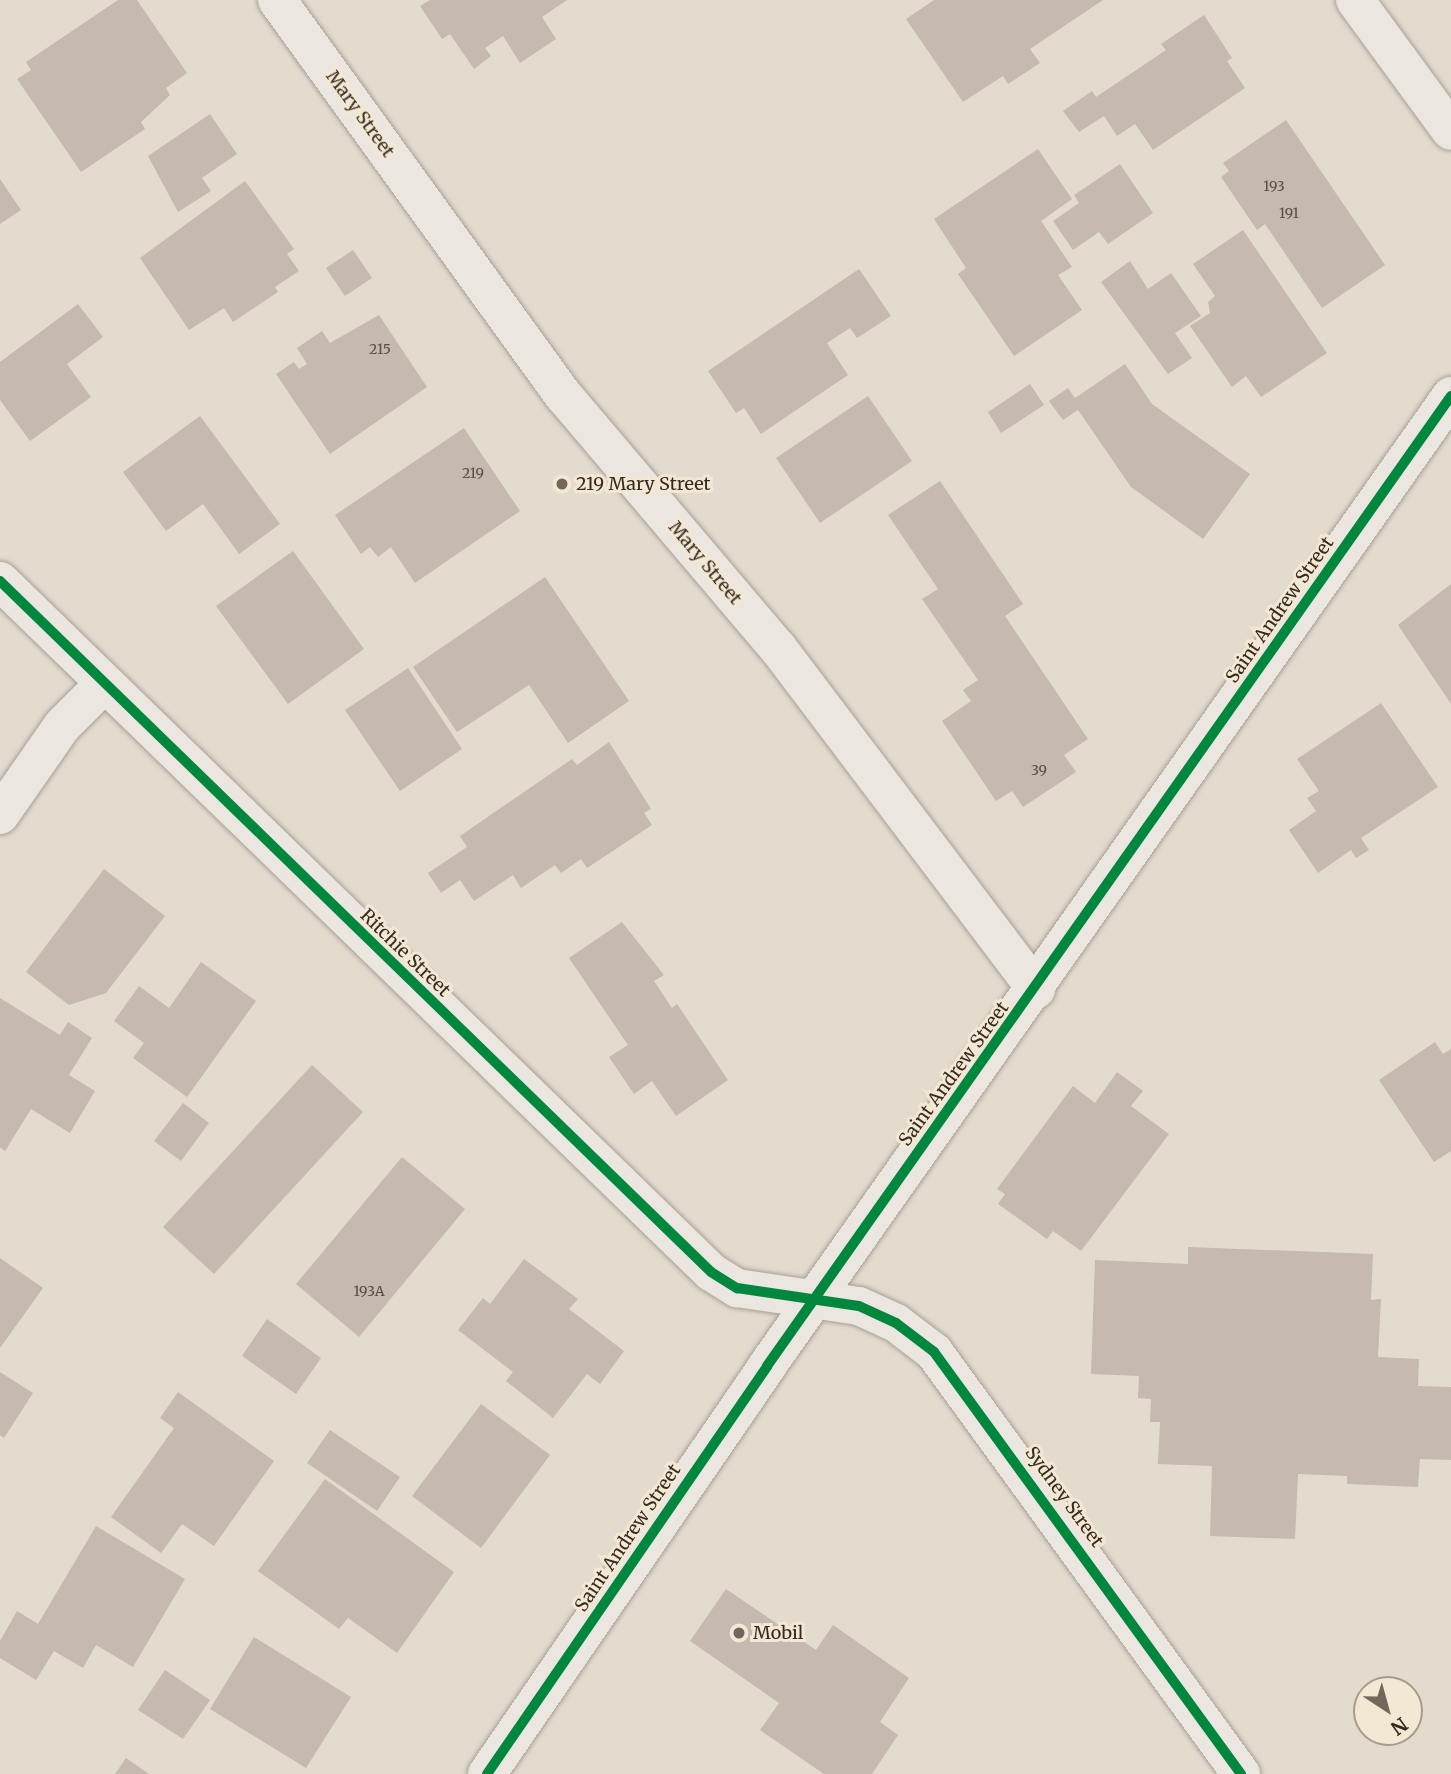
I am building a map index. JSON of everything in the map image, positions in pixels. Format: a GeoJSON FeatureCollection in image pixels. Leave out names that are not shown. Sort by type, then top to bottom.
{"type":"FeatureCollection","features":[{"type":"Feature","properties":{"kind":"street","name":"Mary Street"},"geometry":{"type":"LineString","coordinates":[[277,0],[564,396],[778,648],[1036,989]]}},
{"type":"Feature","properties":{"kind":"street"},"geometry":{"type":"LineString","coordinates":[[1355,0],[1451,131]]}},
{"type":"Feature","properties":{"kind":"street","name":"Saint Andrew Street"},"geometry":{"type":"LineString","coordinates":[[487,1774],[814,1299],[1445,415]]}},
{"type":"Feature","properties":{"kind":"street","name":"Ritchie Street"},"geometry":{"type":"LineString","coordinates":[[0,581],[103,685],[711,1272],[737,1287],[814,1299]]}},
{"type":"Feature","properties":{"kind":"street"},"geometry":{"type":"LineString","coordinates":[[0,815],[62,726],[103,685]]}},
{"type":"Feature","properties":{"kind":"street","name":"Sydney Street"},"geometry":{"type":"LineString","coordinates":[[814,1299],[837,1300],[878,1314],[916,1335],[934,1352],[1241,1774]]}},
{"type":"Feature","properties":{"kind":"building"},"geometry":{"type":"Polygon","coordinates":[[[118,0],[137,0],[187,73],[166,88],[170,95],[141,122],[145,129],[81,172],[17,79],[31,70],[26,62],[118,0]]]}},
{"type":"Feature","properties":{"kind":"building"},"geometry":{"type":"Polygon","coordinates":[[[430,0],[567,0],[542,17],[556,39],[520,63],[503,36],[485,48],[491,56],[474,69],[450,34],[442,39],[420,6],[430,0]]]}},
{"type":"Feature","properties":{"kind":"building"},"geometry":{"type":"Polygon","coordinates":[[[934,0],[1103,0],[1030,49],[1040,63],[1008,84],[1003,76],[963,102],[906,19],[934,0]]]}},
{"type":"Feature","properties":{"kind":"building"},"geometry":{"type":"Polygon","coordinates":[[[1204,15],[1232,58],[1227,61],[1245,88],[1153,150],[1135,124],[1117,136],[1104,116],[1079,132],[1063,111],[1092,91],[1096,97],[1166,50],[1161,44],[1204,15]]]}},
{"type":"Feature","properties":{"kind":"building"},"geometry":{"type":"Polygon","coordinates":[[[210,114],[237,154],[202,178],[211,191],[178,212],[148,156],[210,114]]]}},
{"type":"Feature","properties":{"kind":"building"},"geometry":{"type":"Polygon","coordinates":[[[1286,120],[1385,265],[1322,308],[1265,224],[1257,230],[1221,177],[1229,171],[1223,163],[1286,120]]]}},
{"type":"Feature","properties":{"kind":"building"},"geometry":{"type":"Polygon","coordinates":[[[1038,149],[1072,199],[1041,221],[1072,267],[1058,275],[1082,310],[1014,356],[958,274],[966,268],[934,219],[1038,149]]]}},
{"type":"Feature","properties":{"kind":"building"},"geometry":{"type":"Polygon","coordinates":[[[1120,164],[1153,213],[1108,244],[1099,232],[1073,250],[1053,221],[1079,203],[1074,195],[1120,164]]]}},
{"type":"Feature","properties":{"kind":"building"},"geometry":{"type":"Polygon","coordinates":[[[0,179],[21,210],[0,224],[0,179]]]}},
{"type":"Feature","properties":{"kind":"building"},"geometry":{"type":"Polygon","coordinates":[[[245,181],[294,249],[287,254],[299,271],[275,287],[278,292],[233,322],[224,308],[189,330],[140,258],[245,181]]]}},
{"type":"Feature","properties":{"kind":"building"},"geometry":{"type":"Polygon","coordinates":[[[1243,230],[1327,353],[1261,397],[1246,376],[1232,387],[1190,326],[1210,313],[1208,302],[1215,296],[1193,264],[1243,230]]]}},
{"type":"Feature","properties":{"kind":"building"},"geometry":{"type":"Polygon","coordinates":[[[353,250],[372,278],[345,296],[326,268],[353,250]]]}},
{"type":"Feature","properties":{"kind":"building"},"geometry":{"type":"Polygon","coordinates":[[[1130,261],[1148,289],[1171,273],[1201,316],[1175,333],[1192,358],[1168,374],[1101,282],[1130,261]]]}},
{"type":"Feature","properties":{"kind":"building"},"geometry":{"type":"Polygon","coordinates":[[[859,269],[891,316],[857,338],[850,328],[827,343],[848,375],[761,434],[744,408],[736,413],[708,371],[859,269]]]}},
{"type":"Feature","properties":{"kind":"building"},"geometry":{"type":"Polygon","coordinates":[[[78,304],[103,337],[67,364],[91,397],[30,441],[0,400],[0,362],[78,304]]]}},
{"type":"Feature","properties":{"kind":"building"},"geometry":{"type":"Polygon","coordinates":[[[379,315],[427,387],[330,454],[276,374],[294,362],[299,369],[307,364],[297,348],[322,331],[330,343],[379,315]]]}},
{"type":"Feature","properties":{"kind":"building"},"geometry":{"type":"Polygon","coordinates":[[[1125,364],[1152,404],[1250,474],[1203,539],[1131,487],[1078,410],[1063,420],[1049,401],[1068,388],[1075,398],[1125,364]]]}},
{"type":"Feature","properties":{"kind":"building"},"geometry":{"type":"Polygon","coordinates":[[[1030,384],[1044,405],[1001,433],[988,412],[1030,384]]]}},
{"type":"Feature","properties":{"kind":"building"},"geometry":{"type":"Polygon","coordinates":[[[868,396],[912,461],[820,523],[776,458],[868,396]]]}},
{"type":"Feature","properties":{"kind":"building"},"geometry":{"type":"Polygon","coordinates":[[[200,416],[280,524],[239,554],[203,504],[166,531],[123,472],[200,416]]]}},
{"type":"Feature","properties":{"kind":"building"},"geometry":{"type":"Polygon","coordinates":[[[464,428],[520,511],[415,583],[391,547],[378,557],[370,547],[361,554],[335,515],[464,428]]]}},
{"type":"Feature","properties":{"kind":"building"},"geometry":{"type":"Polygon","coordinates":[[[940,481],[1023,604],[1005,616],[1088,739],[1064,755],[1076,772],[1023,807],[1012,791],[996,801],[942,721],[971,701],[963,690],[978,680],[922,599],[938,589],[888,515],[940,481]]]}},
{"type":"Feature","properties":{"kind":"building"},"geometry":{"type":"Polygon","coordinates":[[[293,551],[364,649],[288,704],[216,606],[293,551]]]}},
{"type":"Feature","properties":{"kind":"building"},"geometry":{"type":"Polygon","coordinates":[[[545,577],[629,701],[568,743],[529,685],[457,732],[413,667],[545,577]]]}},
{"type":"Feature","properties":{"kind":"building"},"geometry":{"type":"Polygon","coordinates":[[[1451,584],[1451,704],[1398,625],[1451,584]]]}},
{"type":"Feature","properties":{"kind":"building"},"geometry":{"type":"Polygon","coordinates":[[[408,668],[462,749],[400,791],[345,710],[408,668]]]}},
{"type":"Feature","properties":{"kind":"building"},"geometry":{"type":"Polygon","coordinates":[[[1381,703],[1438,787],[1361,838],[1369,850],[1356,858],[1351,850],[1318,873],[1289,830],[1316,811],[1307,798],[1319,791],[1297,759],[1381,703]]]}},
{"type":"Feature","properties":{"kind":"building"},"geometry":{"type":"Polygon","coordinates":[[[609,742],[651,809],[644,813],[652,825],[587,868],[581,859],[561,873],[555,865],[521,888],[513,875],[474,901],[460,880],[441,893],[428,873],[467,847],[460,836],[572,759],[577,765],[609,742]]]}},
{"type":"Feature","properties":{"kind":"building"},"geometry":{"type":"Polygon","coordinates":[[[104,869],[165,916],[106,993],[69,1005],[26,972],[104,869]]]}},
{"type":"Feature","properties":{"kind":"building"},"geometry":{"type":"Polygon","coordinates":[[[622,922],[664,975],[654,981],[672,1008],[677,1004],[728,1080],[676,1116],[652,1081],[634,1094],[609,1057],[628,1045],[569,958],[622,922]]]}},
{"type":"Feature","properties":{"kind":"building"},"geometry":{"type":"Polygon","coordinates":[[[201,962],[256,1001],[187,1097],[133,1058],[144,1043],[114,1021],[139,986],[169,1008],[201,962]]]}},
{"type":"Feature","properties":{"kind":"building"},"geometry":{"type":"Polygon","coordinates":[[[0,998],[60,1035],[68,1022],[92,1038],[69,1075],[95,1091],[70,1133],[31,1109],[5,1151],[0,1147],[0,998]]]}},
{"type":"Feature","properties":{"kind":"building"},"geometry":{"type":"Polygon","coordinates":[[[1435,1042],[1443,1054],[1451,1049],[1451,1151],[1434,1162],[1379,1080],[1435,1042]]]}},
{"type":"Feature","properties":{"kind":"building"},"geometry":{"type":"Polygon","coordinates":[[[312,1065],[363,1112],[214,1274],[163,1227],[312,1065]]]}},
{"type":"Feature","properties":{"kind":"building"},"geometry":{"type":"Polygon","coordinates":[[[1117,1072],[1143,1091],[1131,1106],[1169,1134],[1081,1251],[1053,1231],[1047,1239],[998,1204],[1005,1194],[997,1189],[1073,1086],[1095,1103],[1117,1072]]]}},
{"type":"Feature","properties":{"kind":"building"},"geometry":{"type":"Polygon","coordinates":[[[183,1103],[209,1123],[181,1161],[154,1141],[183,1103]]]}},
{"type":"Feature","properties":{"kind":"building"},"geometry":{"type":"Polygon","coordinates":[[[402,1157],[465,1209],[359,1337],[296,1284],[402,1157]]]}},
{"type":"Feature","properties":{"kind":"building"},"geometry":{"type":"Polygon","coordinates":[[[1188,1247],[1373,1254],[1371,1300],[1381,1299],[1378,1357],[1419,1359],[1418,1386],[1451,1387],[1451,1460],[1420,1459],[1418,1487],[1347,1484],[1347,1476],[1298,1474],[1295,1539],[1210,1536],[1212,1466],[1158,1464],[1160,1422],[1150,1422],[1151,1399],[1138,1398],[1139,1376],[1091,1374],[1095,1260],[1188,1264],[1188,1247]]]}},
{"type":"Feature","properties":{"kind":"building"},"geometry":{"type":"Polygon","coordinates":[[[0,1258],[43,1288],[0,1348],[0,1258]]]}},
{"type":"Feature","properties":{"kind":"building"},"geometry":{"type":"Polygon","coordinates":[[[524,1259],[578,1299],[569,1309],[624,1351],[600,1384],[587,1374],[553,1418],[506,1381],[513,1372],[458,1330],[483,1298],[490,1304],[524,1259]]]}},
{"type":"Feature","properties":{"kind":"building"},"geometry":{"type":"Polygon","coordinates":[[[267,1319],[321,1358],[296,1394],[242,1356],[267,1319]]]}},
{"type":"Feature","properties":{"kind":"building"},"geometry":{"type":"Polygon","coordinates":[[[0,1372],[33,1393],[4,1438],[0,1435],[0,1372]]]}},
{"type":"Feature","properties":{"kind":"building"},"geometry":{"type":"Polygon","coordinates":[[[178,1392],[274,1461],[214,1546],[182,1524],[161,1553],[111,1517],[174,1428],[160,1418],[178,1392]]]}},
{"type":"Feature","properties":{"kind":"building"},"geometry":{"type":"Polygon","coordinates":[[[481,1404],[550,1455],[481,1548],[412,1496],[481,1404]]]}},
{"type":"Feature","properties":{"kind":"building"},"geometry":{"type":"Polygon","coordinates":[[[330,1430],[400,1477],[377,1511],[307,1463],[330,1430]]]}},
{"type":"Feature","properties":{"kind":"building"},"geometry":{"type":"Polygon","coordinates":[[[325,1479],[454,1572],[397,1653],[348,1618],[339,1629],[258,1571],[325,1479]]]}},
{"type":"Feature","properties":{"kind":"building"},"geometry":{"type":"Polygon","coordinates":[[[96,1526],[185,1579],[133,1667],[96,1645],[83,1668],[54,1651],[36,1680],[0,1658],[0,1641],[17,1611],[38,1624],[96,1526]]]}},
{"type":"Feature","properties":{"kind":"building"},"geometry":{"type":"Polygon","coordinates":[[[726,1589],[816,1650],[833,1625],[909,1678],[880,1722],[898,1735],[872,1774],[824,1774],[760,1730],[779,1703],[690,1641],[726,1589]]]}},
{"type":"Feature","properties":{"kind":"building"},"geometry":{"type":"Polygon","coordinates":[[[254,1637],[351,1697],[306,1768],[210,1709],[254,1637]]]}},
{"type":"Feature","properties":{"kind":"building"},"geometry":{"type":"Polygon","coordinates":[[[165,1670],[210,1700],[183,1739],[138,1710],[165,1670]]]}},
{"type":"Feature","properties":{"kind":"building"},"geometry":{"type":"Polygon","coordinates":[[[126,1758],[149,1774],[115,1774],[126,1758]]]}},
{"type":"Feature","properties":{"kind":"cycle path"},"geometry":{"type":"LineString","coordinates":[[487,1774],[767,1366],[1451,396]]}},
{"type":"Feature","properties":{"kind":"cycle path"},"geometry":{"type":"LineString","coordinates":[[0,581],[711,1272],[737,1288],[859,1306],[896,1323],[934,1352],[1241,1774]]}},
{"type":"Feature","properties":{"kind":"place","name":"219 Mary Street"},"geometry":{"type":"Point","coordinates":[562,484]}},
{"type":"Feature","properties":{"kind":"place","name":"Mobil"},"geometry":{"type":"Point","coordinates":[739,1633]}}]}
